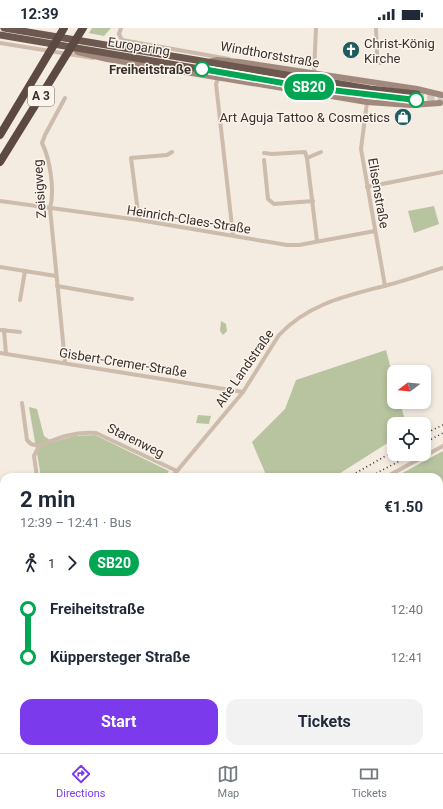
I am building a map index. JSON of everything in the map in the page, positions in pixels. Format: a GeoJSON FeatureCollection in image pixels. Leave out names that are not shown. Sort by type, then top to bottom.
{"type":"FeatureCollection","features":[{"type":"Feature","properties":{"kind":"highway","name":"Europaring"},"geometry":{"type":"LineString","coordinates":[[0,35],[44,43],[78,49],[306,87],[417,97],[208,63],[78,49],[44,43],[4,28]]}},
{"type":"Feature","properties":{"kind":"highway","name":"A 3"},"geometry":{"type":"LineString","coordinates":[[0,135],[64,28]]}},
{"type":"Feature","properties":{"kind":"highway","name":"A 3"},"geometry":{"type":"LineString","coordinates":[[0,162],[83,28]]}},
{"type":"Feature","properties":{"kind":"main road"},"geometry":{"type":"LineString","coordinates":[[78,49],[108,59],[368,102],[411,106],[442,105],[442,95]]}},
{"type":"Feature","properties":{"kind":"main road"},"geometry":{"type":"LineString","coordinates":[[208,63],[217,60],[239,62]]}},
{"type":"Feature","properties":{"kind":"main road","name":"Windthorststraße"},"geometry":{"type":"LineString","coordinates":[[239,62],[417,89],[442,95]]}},
{"type":"Feature","properties":{"kind":"street","name":"Windthorststraße"},"geometry":{"type":"LineString","coordinates":[[121,28],[119,37],[122,40],[216,55],[239,62]]}},
{"type":"Feature","properties":{"kind":"street"},"geometry":{"type":"LineString","coordinates":[[314,73],[316,28]]}},
{"type":"Feature","properties":{"kind":"street"},"geometry":{"type":"LineString","coordinates":[[376,28],[377,54],[380,63]]}},
{"type":"Feature","properties":{"kind":"street"},"geometry":{"type":"LineString","coordinates":[[0,43],[44,43]]}},
{"type":"Feature","properties":{"kind":"street"},"geometry":{"type":"LineString","coordinates":[[218,78],[216,84],[233,235]]}},
{"type":"Feature","properties":{"kind":"street","name":"Zeisigweg"},"geometry":{"type":"LineString","coordinates":[[65,98],[45,135],[42,144],[47,153],[52,200],[50,208],[65,362]]}},
{"type":"Feature","properties":{"kind":"street","name":"Elisenstraße"},"geometry":{"type":"LineString","coordinates":[[368,102],[361,149],[385,286]]}},
{"type":"Feature","properties":{"kind":"street"},"geometry":{"type":"LineString","coordinates":[[139,220],[131,158],[167,155],[172,152]]}},
{"type":"Feature","properties":{"kind":"street"},"geometry":{"type":"LineString","coordinates":[[264,153],[307,155],[321,152]]}},
{"type":"Feature","properties":{"kind":"street"},"geometry":{"type":"LineString","coordinates":[[307,155],[317,241]]}},
{"type":"Feature","properties":{"kind":"street"},"geometry":{"type":"LineString","coordinates":[[264,160],[268,199],[270,203],[312,201]]}},
{"type":"Feature","properties":{"kind":"street"},"geometry":{"type":"LineString","coordinates":[[367,187],[443,172]]}},
{"type":"Feature","properties":{"kind":"street","name":"Heinrich-Claes-Straße"},"geometry":{"type":"LineString","coordinates":[[0,201],[139,220],[287,245],[375,231]]}},
{"type":"Feature","properties":{"kind":"street"},"geometry":{"type":"LineString","coordinates":[[0,267],[56,276]]}},
{"type":"Feature","properties":{"kind":"street","name":"Alte Landstraße"},"geometry":{"type":"LineString","coordinates":[[177,471],[244,392],[279,335],[285,328],[325,303],[443,268]]}},
{"type":"Feature","properties":{"kind":"street"},"geometry":{"type":"LineString","coordinates":[[20,300],[25,271]]}},
{"type":"Feature","properties":{"kind":"street"},"geometry":{"type":"LineString","coordinates":[[57,286],[132,299]]}},
{"type":"Feature","properties":{"kind":"street"},"geometry":{"type":"LineString","coordinates":[[6,354],[2,330],[20,332]]}},
{"type":"Feature","properties":{"kind":"street","name":"Gisbert-Cremer-Straße"},"geometry":{"type":"LineString","coordinates":[[0,353],[65,362],[244,392]]}},
{"type":"Feature","properties":{"kind":"street"},"geometry":{"type":"LineString","coordinates":[[22,403],[27,440],[31,444],[39,446],[34,456],[36,473]]}},
{"type":"Feature","properties":{"kind":"street","name":"Starenweg"},"geometry":{"type":"LineString","coordinates":[[39,446],[72,434],[85,432],[96,433],[177,471]]}},
{"type":"Feature","properties":{"kind":"street"},"geometry":{"type":"LineString","coordinates":[[393,473],[443,446]]}},
{"type":"Feature","properties":{"kind":"green space"},"geometry":{"type":"Polygon","coordinates":[[[92,28],[111,28],[104,36],[89,33],[92,28]]]}},
{"type":"Feature","properties":{"kind":"green space"},"geometry":{"type":"Polygon","coordinates":[[[434,206],[439,224],[414,233],[408,211],[434,206]]]}},
{"type":"Feature","properties":{"kind":"green space"},"geometry":{"type":"Polygon","coordinates":[[[221,321],[226,324],[227,331],[223,335],[220,331],[221,321]]]}},
{"type":"Feature","properties":{"kind":"green space"},"geometry":{"type":"Polygon","coordinates":[[[386,350],[390,365],[387,365],[387,409],[402,409],[404,417],[387,417],[387,443],[340,473],[265,473],[252,442],[285,409],[296,380],[386,350]]]}},
{"type":"Feature","properties":{"kind":"green space"},"geometry":{"type":"Polygon","coordinates":[[[29,407],[37,409],[44,436],[53,442],[74,436],[95,435],[169,471],[168,473],[40,473],[29,407]]]}},
{"type":"Feature","properties":{"kind":"green space"},"geometry":{"type":"Polygon","coordinates":[[[198,415],[211,416],[209,424],[196,423],[198,415]]]}},
{"type":"Feature","properties":{"kind":"green space"},"geometry":{"type":"Polygon","coordinates":[[[443,451],[443,473],[402,473],[425,461],[431,461],[431,458],[443,451]]]}},
{"type":"Feature","properties":{"kind":"tunnel"},"geometry":{"type":"LineString","coordinates":[[417,94],[441,97]]}},
{"type":"Feature","properties":{"kind":"tunnel"},"geometry":{"type":"LineString","coordinates":[[417,100],[443,102]]}},
{"type":"Feature","properties":{"kind":"railway"},"geometry":{"type":"LineString","coordinates":[[431,431],[443,425]]}},
{"type":"Feature","properties":{"kind":"railway"},"geometry":{"type":"LineString","coordinates":[[431,439],[443,433]]}},
{"type":"Feature","properties":{"kind":"railway"},"geometry":{"type":"LineString","coordinates":[[356,473],[387,455]]}},
{"type":"Feature","properties":{"kind":"railway"},"geometry":{"type":"LineString","coordinates":[[377,473],[400,461]]}},
{"type":"Feature","properties":{"kind":"bus line","name":"SB20"},"geometry":{"type":"LineString","coordinates":[[202,69],[306,87],[416,100]]}},
{"type":"Feature","properties":{"kind":"place","name":"Christ-König Kirche"},"geometry":{"type":"Point","coordinates":[351,50]}},
{"type":"Feature","properties":{"kind":"place","name":"Freiheitstraße"},"geometry":{"type":"Point","coordinates":[202,69]}},
{"type":"Feature","properties":{"kind":"place","name":"Art Aguja Tattoo & Cosmetics"},"geometry":{"type":"Point","coordinates":[403,117]}}]}
